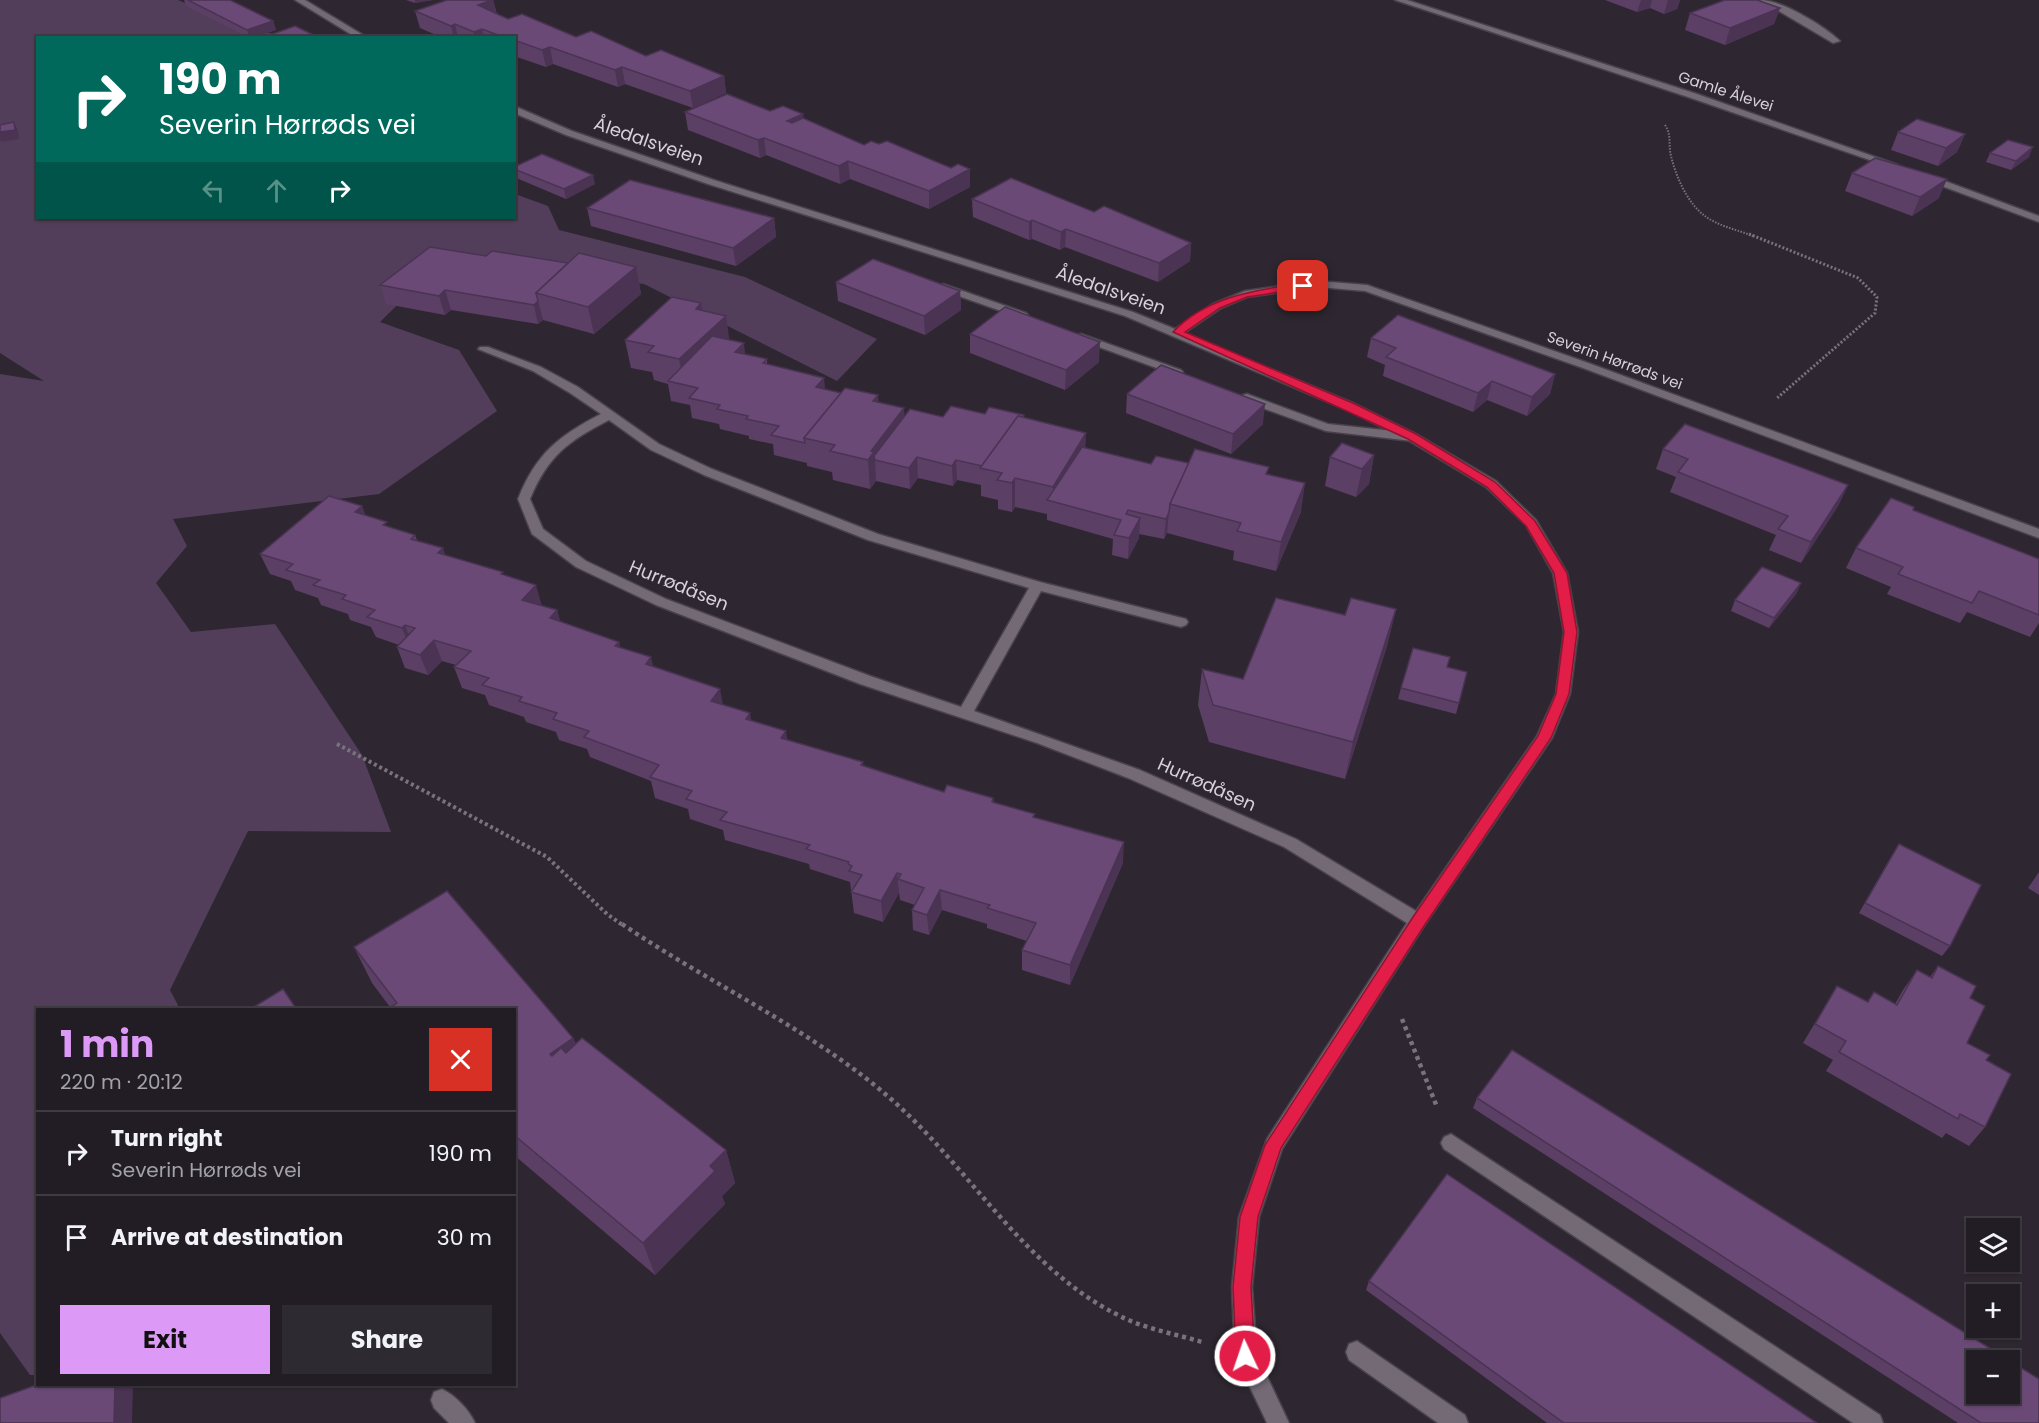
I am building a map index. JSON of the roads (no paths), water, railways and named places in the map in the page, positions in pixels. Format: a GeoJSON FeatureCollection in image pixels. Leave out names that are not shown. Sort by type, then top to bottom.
{"type":"FeatureCollection","features":[{"type":"Feature","properties":{"kind":"street"},"geometry":{"type":"LineString","coordinates":[[299,0],[361,36]]}},
{"type":"Feature","properties":{"kind":"street","name":"Gamle Ålevei"},"geometry":{"type":"LineString","coordinates":[[1400,0],[1705,99],[1905,169]]}},
{"type":"Feature","properties":{"kind":"street"},"geometry":{"type":"LineString","coordinates":[[1764,0],[1784,9],[1836,41]]}},
{"type":"Feature","properties":{"kind":"street","name":"Åledalsveien"},"geometry":{"type":"LineString","coordinates":[[516,110],[569,133],[700,178],[940,252],[1178,332],[1351,407],[1412,437],[1491,484],[1531,524],[1560,573],[1571,632],[1563,694],[1544,738],[1418,921],[1274,1145],[1249,1217],[1242,1287],[1245,1356],[1278,1423]]}},
{"type":"Feature","properties":{"kind":"street"},"geometry":{"type":"LineString","coordinates":[[1916,174],[2039,219]]}},
{"type":"Feature","properties":{"kind":"street"},"geometry":{"type":"LineString","coordinates":[[928,281],[1039,322]]}},
{"type":"Feature","properties":{"kind":"street","name":"Severin Hørrøds vei"},"geometry":{"type":"LineString","coordinates":[[1178,332],[1217,306],[1245,294],[1318,284],[1367,288],[1436,311],[2039,534]]}},
{"type":"Feature","properties":{"kind":"street"},"geometry":{"type":"LineString","coordinates":[[1072,334],[1194,379]]}},
{"type":"Feature","properties":{"kind":"street"},"geometry":{"type":"LineString","coordinates":[[484,349],[537,369],[655,447],[708,472],[873,537],[1037,586],[1181,622]]}},
{"type":"Feature","properties":{"kind":"street"},"geometry":{"type":"LineString","coordinates":[[1238,395],[1326,428],[1412,437]]}},
{"type":"Feature","properties":{"kind":"street","name":"Hurrødåsen"},"geometry":{"type":"LineString","coordinates":[[609,415],[556,445],[535,470],[524,499],[537,531],[581,564],[661,602],[865,680],[965,712],[1134,774],[1228,814],[1290,843],[1418,921]]}},
{"type":"Feature","properties":{"kind":"street"},"geometry":{"type":"LineString","coordinates":[[965,712],[1037,586]]}},
{"type":"Feature","properties":{"kind":"street"},"geometry":{"type":"LineString","coordinates":[[1451,1143],[1872,1423]]}},
{"type":"Feature","properties":{"kind":"street"},"geometry":{"type":"LineString","coordinates":[[1357,1352],[1457,1423]]}},
{"type":"Feature","properties":{"kind":"street"},"geometry":{"type":"LineString","coordinates":[[442,1400],[464,1423]]}}]}
